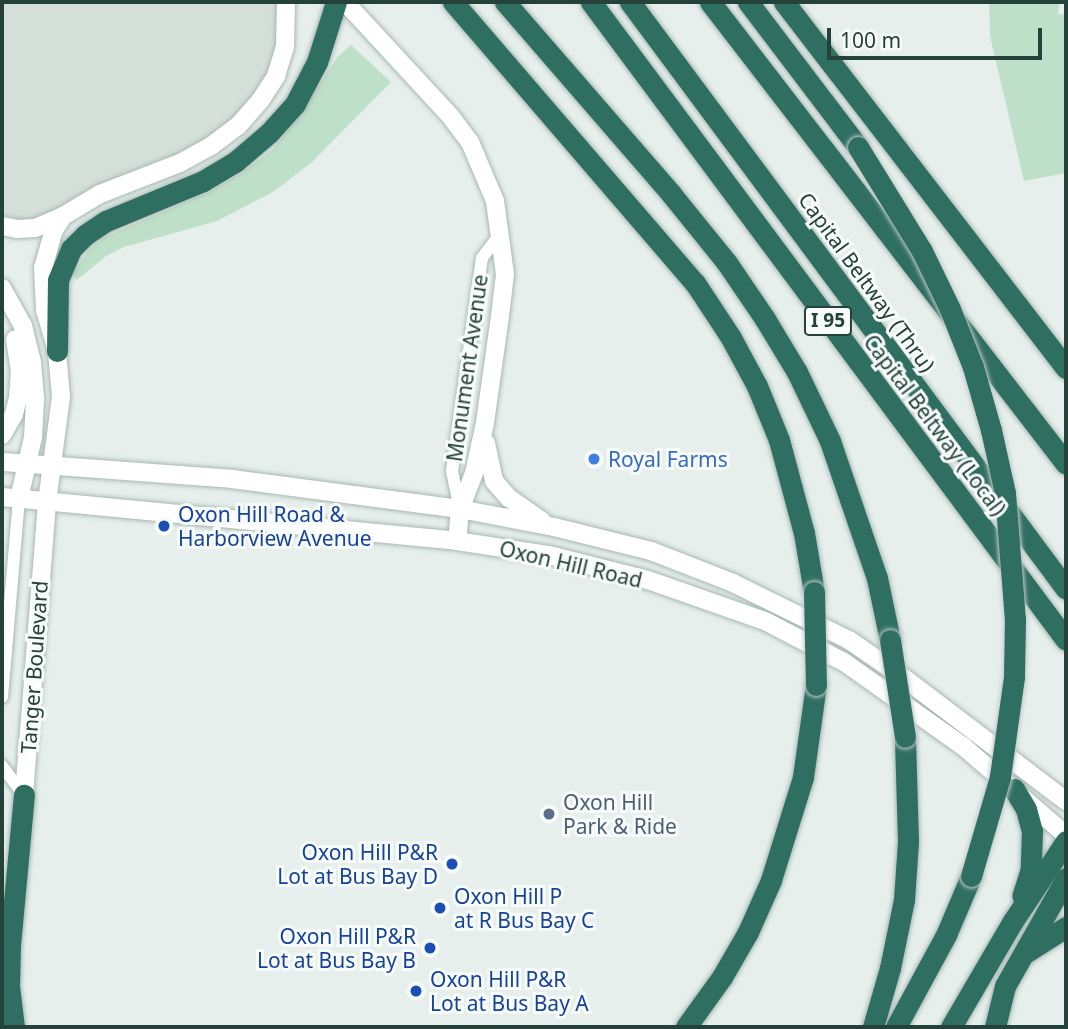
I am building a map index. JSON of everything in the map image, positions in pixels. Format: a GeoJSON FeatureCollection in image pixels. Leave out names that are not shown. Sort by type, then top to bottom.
{"type":"FeatureCollection","features":[{"type":"Feature","properties":{"kind":"highway"},"geometry":{"type":"LineString","coordinates":[[453,2],[695,283],[730,336],[757,386],[779,440],[804,533],[814,592],[816,685],[803,777],[771,880],[741,943],[686,1027]]}},
{"type":"Feature","properties":{"kind":"highway"},"geometry":{"type":"LineString","coordinates":[[505,2],[673,195],[727,263],[765,318],[797,372],[830,441],[877,578],[905,737],[908,841],[904,900],[890,968],[873,1027]]}},
{"type":"Feature","properties":{"kind":"highway","name":"Capital Beltway (Local)"},"geometry":{"type":"LineString","coordinates":[[591,2],[1066,640]]}},
{"type":"Feature","properties":{"kind":"highway","name":"Capital Beltway (Thru)"},"geometry":{"type":"LineString","coordinates":[[630,2],[1066,589]]}},
{"type":"Feature","properties":{"kind":"highway","name":"Capital Beltway (Thru)"},"geometry":{"type":"LineString","coordinates":[[710,2],[1066,464]]}},
{"type":"Feature","properties":{"kind":"highway"},"geometry":{"type":"LineString","coordinates":[[748,2],[858,147],[922,251],[950,309],[980,392],[1004,493],[1014,592],[1014,677],[1000,777],[971,876],[946,935],[896,1027]]}},
{"type":"Feature","properties":{"kind":"highway"},"geometry":{"type":"LineString","coordinates":[[784,2],[1066,368]]}},
{"type":"Feature","properties":{"kind":"highway"},"geometry":{"type":"LineString","coordinates":[[57,351],[58,281],[71,249],[85,235],[106,221],[203,181],[235,162],[269,133],[295,104],[345,5]]}},
{"type":"Feature","properties":{"kind":"highway"},"geometry":{"type":"LineString","coordinates":[[1013,921],[1025,891],[1034,849],[1026,809],[1014,789]]}},
{"type":"Feature","properties":{"kind":"highway"},"geometry":{"type":"LineString","coordinates":[[14,1027],[9,988],[10,945],[24,795]]}},
{"type":"Feature","properties":{"kind":"highway"},"geometry":{"type":"LineString","coordinates":[[951,1027],[1013,921],[1066,841]]}},
{"type":"Feature","properties":{"kind":"highway"},"geometry":{"type":"LineString","coordinates":[[995,1027],[1000,997],[1013,968],[1066,878]]}},
{"type":"Feature","properties":{"kind":"highway"},"geometry":{"type":"LineString","coordinates":[[1013,968],[1035,944],[1066,927]]}},
{"type":"Feature","properties":{"kind":"main road"},"geometry":{"type":"LineString","coordinates":[[2,226],[35,228],[63,216],[100,194],[180,163],[211,146],[238,126],[260,101],[276,76],[285,47],[286,2]]}},
{"type":"Feature","properties":{"kind":"main road","name":"Monument Avenue"},"geometry":{"type":"LineString","coordinates":[[345,5],[470,142],[490,182],[501,233],[505,274],[485,423],[474,473],[460,509],[457,541]]}},
{"type":"Feature","properties":{"kind":"main road","name":"Tanger Boulevard"},"geometry":{"type":"LineString","coordinates":[[24,795],[47,502],[61,397],[57,351],[45,310],[43,268],[54,230],[63,216]]}},
{"type":"Feature","properties":{"kind":"main road"},"geometry":{"type":"LineString","coordinates":[[2,435],[14,414],[20,371],[3,290]]}},
{"type":"Feature","properties":{"kind":"main road"},"geometry":{"type":"LineString","coordinates":[[3,290],[23,326],[32,363],[35,400],[28,464],[10,498]]}},
{"type":"Feature","properties":{"kind":"main road"},"geometry":{"type":"LineString","coordinates":[[485,423],[487,454],[494,481],[528,513],[555,527]]}},
{"type":"Feature","properties":{"kind":"main road","name":"Oxon Hill Road"},"geometry":{"type":"LineString","coordinates":[[2,462],[232,479],[460,509],[555,527],[651,551],[693,566],[822,625],[875,657],[1066,801]]}},
{"type":"Feature","properties":{"kind":"main road","name":"Oxon Hill Road"},"geometry":{"type":"LineString","coordinates":[[10,498],[457,541],[549,555],[613,570],[766,622],[825,651],[880,685],[1014,789],[1066,835]]}},
{"type":"Feature","properties":{"kind":"main road"},"geometry":{"type":"LineString","coordinates":[[1046,785],[1066,789]]}},
{"type":"Feature","properties":{"kind":"street","name":"Monument Avenue"},"geometry":{"type":"LineString","coordinates":[[460,509],[452,471],[482,258],[501,233]]}},
{"type":"Feature","properties":{"kind":"street","name":"Tanger Boulevard"},"geometry":{"type":"LineString","coordinates":[[2,697],[10,498]]}},
{"type":"Feature","properties":{"kind":"street","name":"Tanger Boulevard"},"geometry":{"type":"LineString","coordinates":[[2,766],[24,795]]}},
{"type":"Feature","properties":{"kind":"shaded area"},"geometry":{"type":"Polygon","coordinates":[[[2,2],[277,2],[276,76],[238,126],[63,216],[23,221],[2,215],[2,2]]]}},
{"type":"Feature","properties":{"kind":"green space"},"geometry":{"type":"Polygon","coordinates":[[[989,2],[1060,2],[1058,14],[1066,15],[1066,173],[1024,181],[990,36],[989,2]]]}},
{"type":"Feature","properties":{"kind":"green space"},"geometry":{"type":"Polygon","coordinates":[[[351,45],[391,82],[312,162],[273,192],[217,221],[124,247],[106,256],[77,280],[73,274],[89,250],[105,237],[209,192],[242,173],[272,150],[298,118],[338,56],[351,45]]]}},
{"type":"Feature","properties":{"kind":"place","name":"Royal Farms"},"geometry":{"type":"Point","coordinates":[594,459]}},
{"type":"Feature","properties":{"kind":"place","name":"Oxon Hill Road & Harborview Avenue"},"geometry":{"type":"Point","coordinates":[164,526]}},
{"type":"Feature","properties":{"kind":"place","name":"Oxon Hill Park & Ride"},"geometry":{"type":"Point","coordinates":[549,814]}},
{"type":"Feature","properties":{"kind":"place","name":"Oxon Hill P&R Lot at Bus Bay D"},"geometry":{"type":"Point","coordinates":[452,864]}},
{"type":"Feature","properties":{"kind":"place","name":"Oxon Hill P at R Bus Bay C"},"geometry":{"type":"Point","coordinates":[440,908]}},
{"type":"Feature","properties":{"kind":"place","name":"Oxon Hill P&R Lot at Bus Bay B"},"geometry":{"type":"Point","coordinates":[430,948]}},
{"type":"Feature","properties":{"kind":"place","name":"Oxon Hill P&R Lot at Bus Bay A"},"geometry":{"type":"Point","coordinates":[416,991]}}]}
